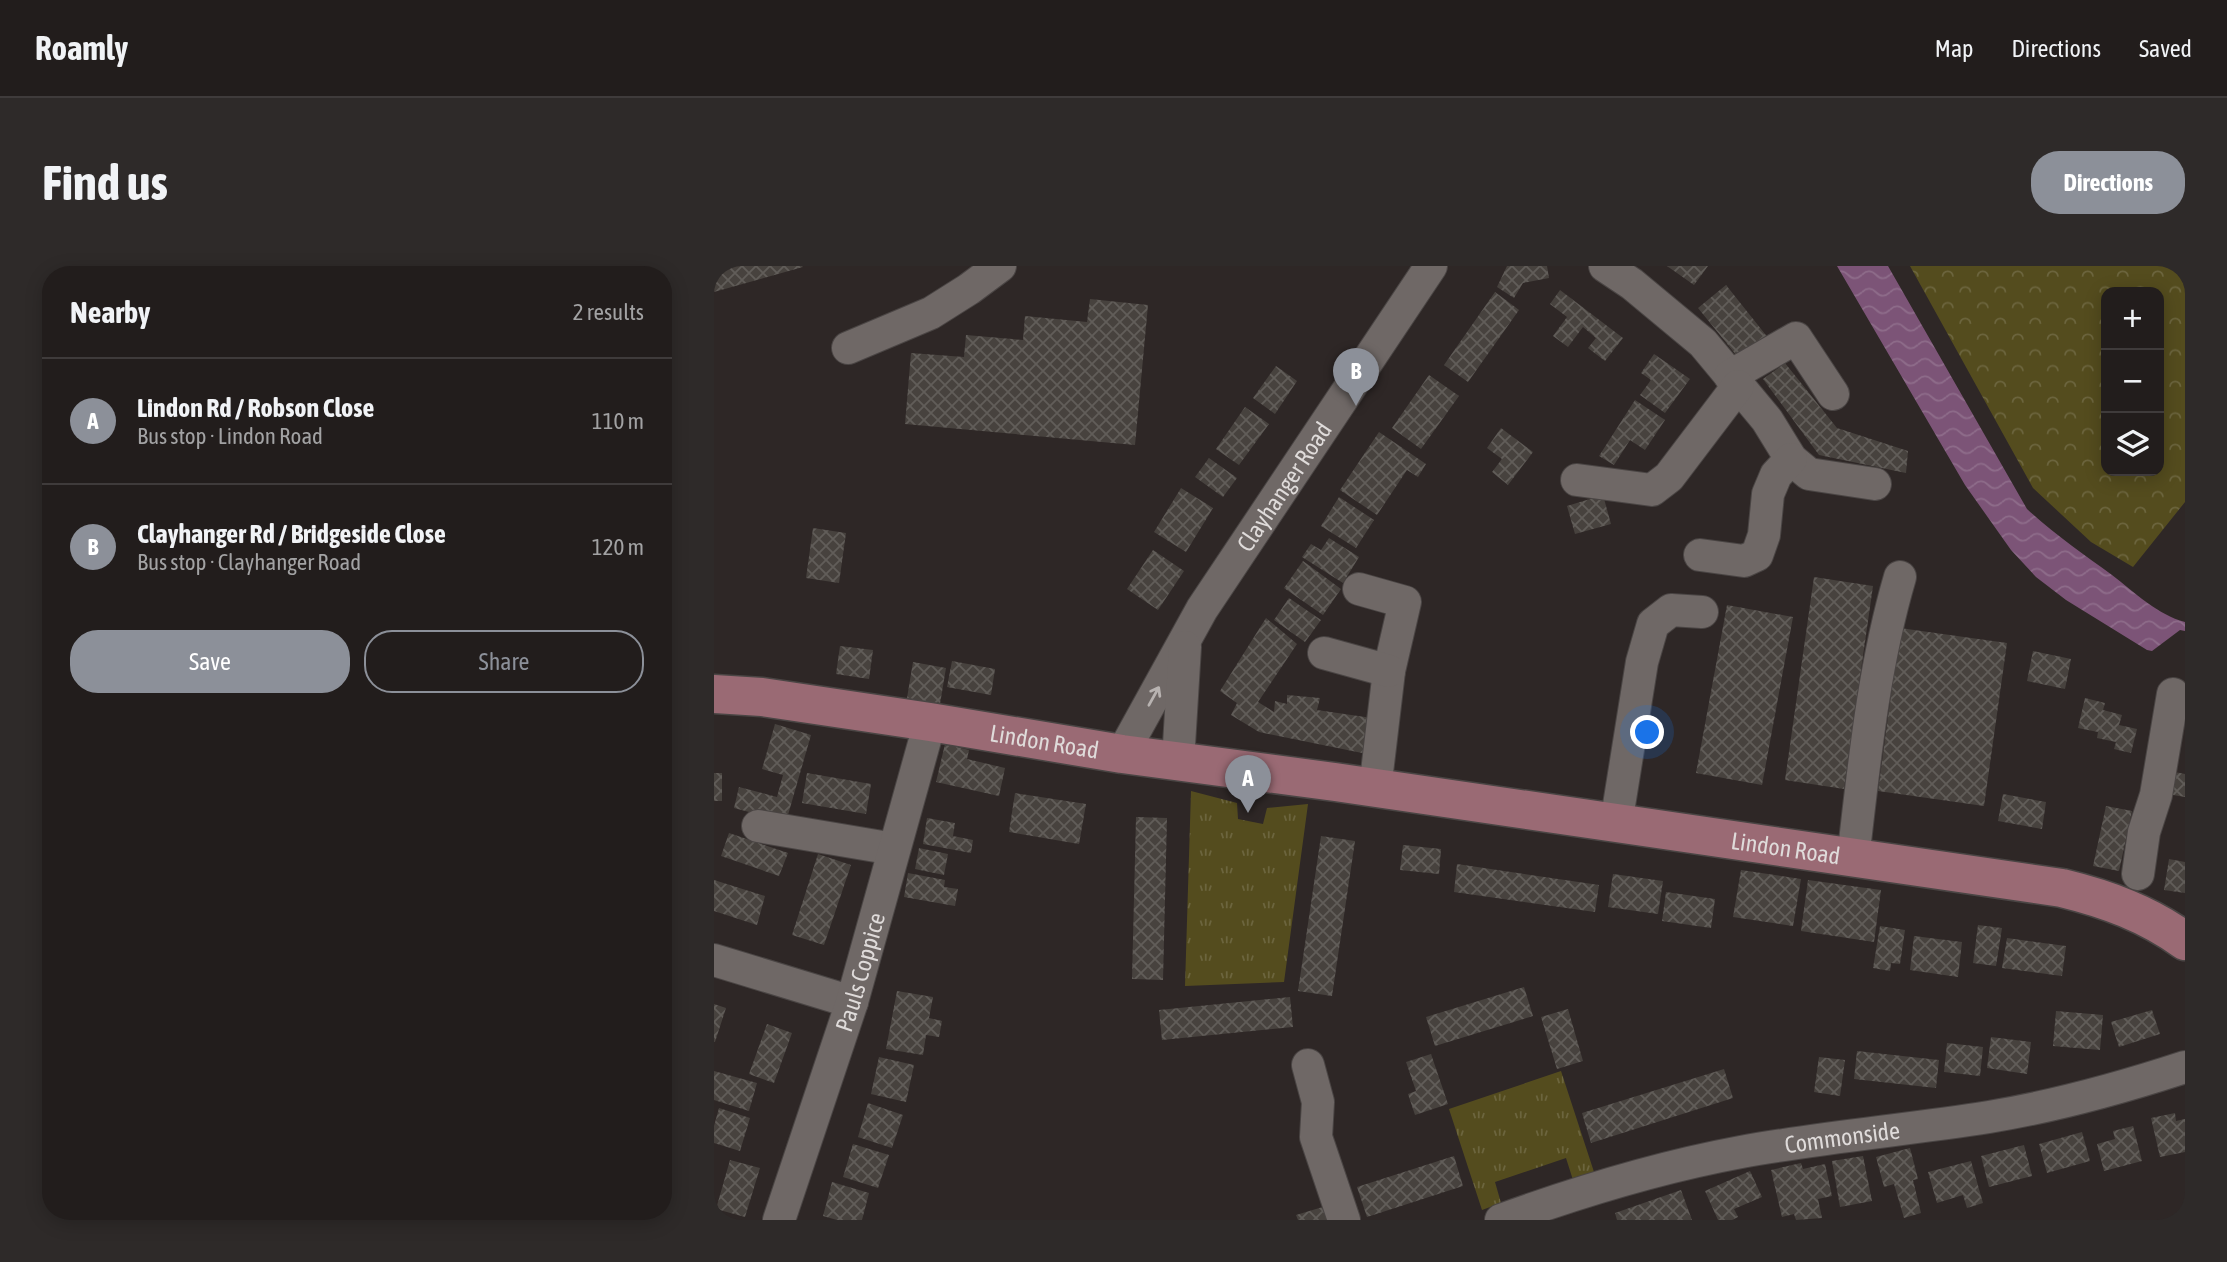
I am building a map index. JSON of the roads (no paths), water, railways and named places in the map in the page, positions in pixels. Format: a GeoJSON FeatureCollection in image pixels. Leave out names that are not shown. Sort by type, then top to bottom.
{"type":"FeatureCollection","features":[{"type":"Feature","properties":{"kind":"main road","name":"Lindon Road"},"geometry":{"type":"LineString","coordinates":[[714,694],[762,697],[1122,754],[2072,890],[2148,916],[2185,941]]}},
{"type":"Feature","properties":{"kind":"street"},"geometry":{"type":"LineString","coordinates":[[848,348],[931,313],[970,289],[1000,266]]}},
{"type":"Feature","properties":{"kind":"street","name":"Clayhanger Road"},"geometry":{"type":"LineString","coordinates":[[1122,754],[1209,598],[1431,266]]}},
{"type":"Feature","properties":{"kind":"street"},"geometry":{"type":"LineString","coordinates":[[1605,266],[1632,284],[1703,343],[1767,420],[1791,459],[1809,474],[1875,484]]}},
{"type":"Feature","properties":{"kind":"street"},"geometry":{"type":"LineString","coordinates":[[1577,480],[1652,490],[1669,477],[1734,381],[1796,338],[1833,394]]}},
{"type":"Feature","properties":{"kind":"street"},"geometry":{"type":"LineString","coordinates":[[1700,555],[1744,561],[1757,555],[1764,535],[1768,494],[1776,475],[1791,459]]}},
{"type":"Feature","properties":{"kind":"street"},"geometry":{"type":"LineString","coordinates":[[1853,859],[1869,726],[1889,615],[1900,577]]}},
{"type":"Feature","properties":{"kind":"street"},"geometry":{"type":"LineString","coordinates":[[1359,589],[1405,602],[1390,671],[1375,789]]}},
{"type":"Feature","properties":{"kind":"street"},"geometry":{"type":"LineString","coordinates":[[1616,824],[1643,662],[1653,624],[1671,610],[1702,612]]}},
{"type":"Feature","properties":{"kind":"street","name":"Clayhanger Road"},"geometry":{"type":"LineString","coordinates":[[1178,761],[1185,638]]}},
{"type":"Feature","properties":{"kind":"street"},"geometry":{"type":"LineString","coordinates":[[1324,653],[1390,671]]}},
{"type":"Feature","properties":{"kind":"street"},"geometry":{"type":"LineString","coordinates":[[2138,874],[2144,832],[2175,748],[2173,694]]}},
{"type":"Feature","properties":{"kind":"street","name":"Pauls Coppice"},"geometry":{"type":"LineString","coordinates":[[779,1220],[852,1002],[930,722]]}},
{"type":"Feature","properties":{"kind":"street"},"geometry":{"type":"LineString","coordinates":[[758,826],[894,849]]}},
{"type":"Feature","properties":{"kind":"street"},"geometry":{"type":"LineString","coordinates":[[714,960],[852,1002]]}},
{"type":"Feature","properties":{"kind":"street"},"geometry":{"type":"LineString","coordinates":[[1308,1065],[1318,1102],[1316,1137],[1344,1220]]}},
{"type":"Feature","properties":{"kind":"street","name":"Commonside"},"geometry":{"type":"LineString","coordinates":[[1501,1220],[1578,1194],[1741,1152],[1990,1117],[2055,1105],[2128,1086],[2185,1067]]}},
{"type":"Feature","properties":{"kind":"water"},"geometry":{"type":"Polygon","coordinates":[[[1837,266],[1888,266],[2027,509],[2147,602],[2165,614],[2185,622],[2185,631],[2180,630],[2152,651],[2147,650],[2066,600],[2036,577],[2011,550],[1965,485],[1837,266]]]}},
{"type":"Feature","properties":{"kind":"place","name":"Clayhanger Rd / Bridgeside Close"},"geometry":{"type":"Point","coordinates":[1356,406]}},
{"type":"Feature","properties":{"kind":"place","name":"Lindon Rd / Robson Close"},"geometry":{"type":"Point","coordinates":[1248,813]}}]}
